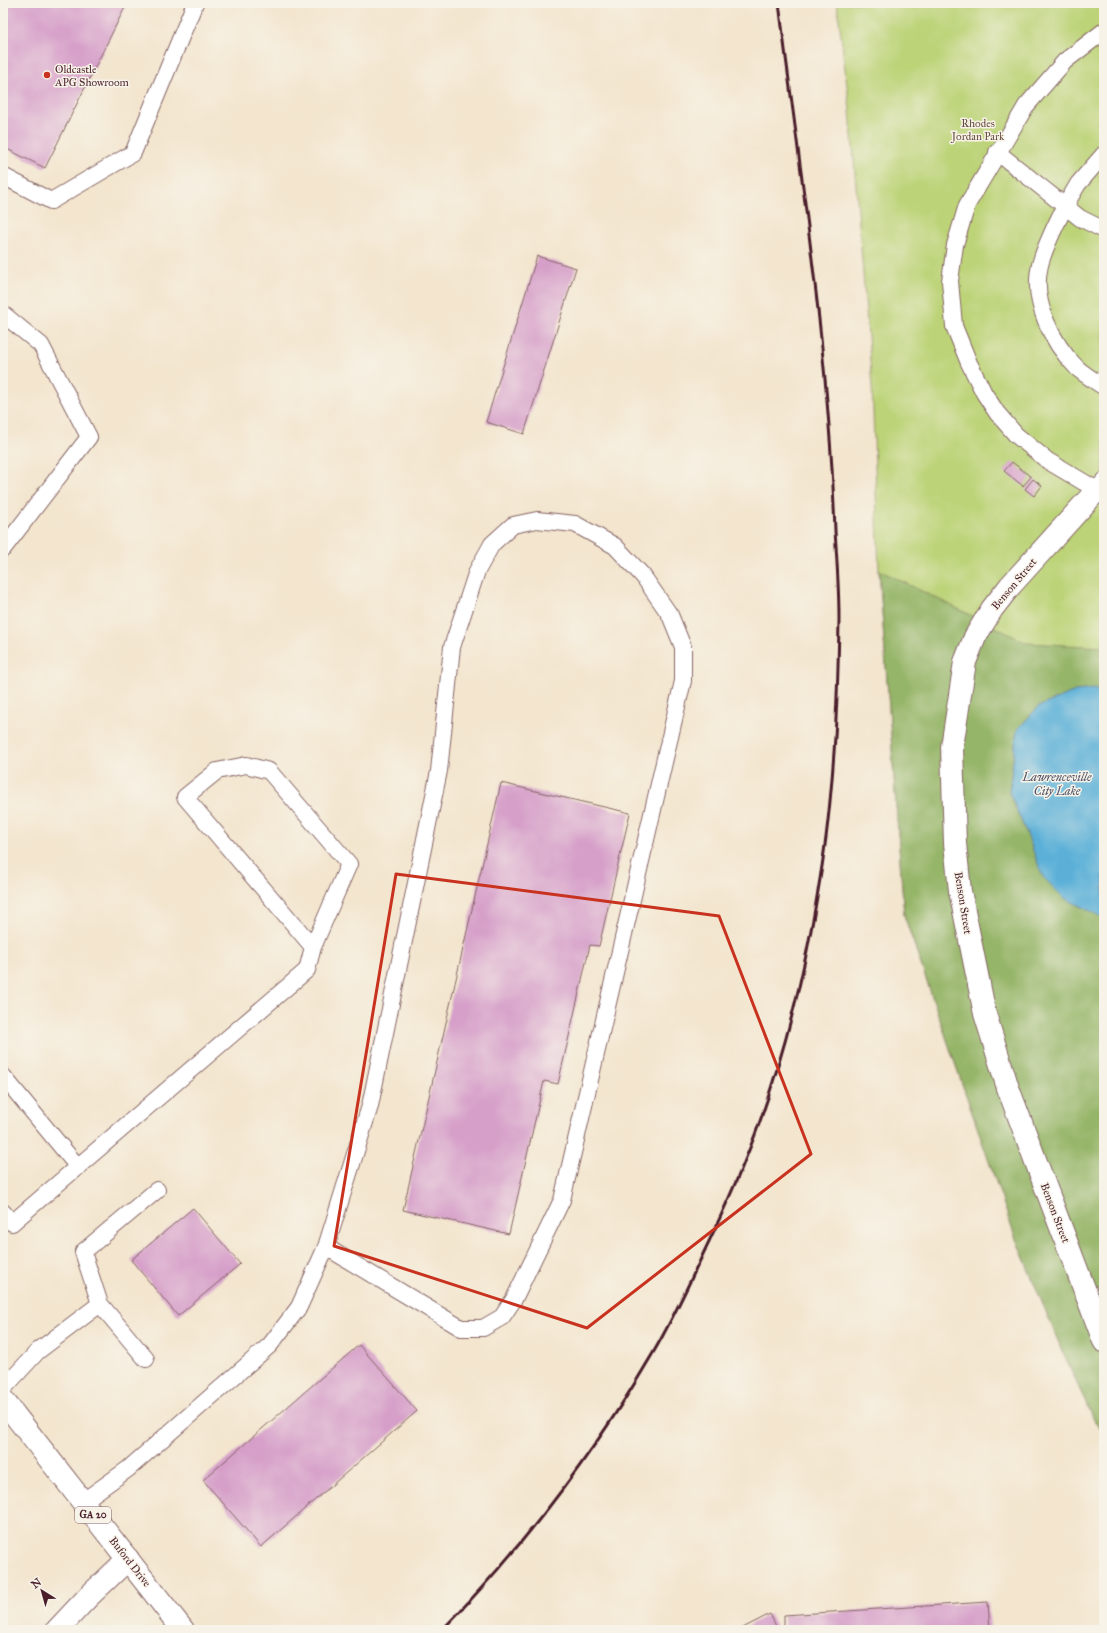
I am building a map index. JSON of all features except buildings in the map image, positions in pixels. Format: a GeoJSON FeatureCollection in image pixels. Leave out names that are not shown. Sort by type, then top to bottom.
{"type":"FeatureCollection","features":[{"type":"Feature","properties":{"kind":"main road","name":"Benson Street"},"geometry":{"type":"LineString","coordinates":[[1100,486],[1010,586],[992,609],[975,638],[964,662],[952,747],[955,844],[960,891],[985,1014],[1008,1088],[1104,1341]]}},
{"type":"Feature","properties":{"kind":"main road","name":"Buford Drive"},"geometry":{"type":"LineString","coordinates":[[3,1400],[182,1630]]}},
{"type":"Feature","properties":{"kind":"main road"},"geometry":{"type":"LineString","coordinates":[[57,1630],[88,1597],[128,1559]]}},
{"type":"Feature","properties":{"kind":"lane"},"geometry":{"type":"LineString","coordinates":[[3,176],[51,201],[133,153],[195,3]]}},
{"type":"Feature","properties":{"kind":"lane"},"geometry":{"type":"LineString","coordinates":[[1100,486],[1048,461],[1016,435],[997,413],[984,394],[969,363],[954,326],[950,281],[955,246],[967,205],[997,152],[1026,106],[1064,61],[1104,31]]}},
{"type":"Feature","properties":{"kind":"lane"},"geometry":{"type":"LineString","coordinates":[[997,152],[1080,218],[1104,230]]}},
{"type":"Feature","properties":{"kind":"lane"},"geometry":{"type":"LineString","coordinates":[[1104,154],[1078,184],[1065,206],[1045,250],[1040,266],[1038,284],[1042,314],[1054,340],[1077,368],[1104,387]]}},
{"type":"Feature","properties":{"kind":"lane"},"geometry":{"type":"LineString","coordinates":[[3,314],[41,345],[88,437],[3,549]]}},
{"type":"Feature","properties":{"kind":"lane"},"geometry":{"type":"LineString","coordinates":[[82,1502],[128,1469],[270,1345],[299,1307],[326,1247],[370,1106],[439,771],[452,647],[477,571],[492,544],[513,525],[537,520],[575,524],[615,546],[643,576],[670,615],[683,647],[683,681],[562,1200],[514,1299],[502,1317],[483,1328],[461,1328],[326,1247]]}},
{"type":"Feature","properties":{"kind":"lane"},"geometry":{"type":"LineString","coordinates":[[3,1212],[12,1223],[307,970],[313,947],[349,864],[269,771],[246,765],[218,772],[185,798],[313,947]]}},
{"type":"Feature","properties":{"kind":"lane"},"geometry":{"type":"LineString","coordinates":[[3,1076],[78,1167]]}},
{"type":"Feature","properties":{"kind":"lane"},"geometry":{"type":"LineString","coordinates":[[146,1359],[100,1304],[83,1252],[157,1190]]}},
{"type":"Feature","properties":{"kind":"lane"},"geometry":{"type":"LineString","coordinates":[[3,1389],[38,1351],[100,1304]]}},
{"type":"Feature","properties":{"kind":"highlighted area"},"geometry":{"type":"Polygon","coordinates":[[[396,874],[719,916],[811,1154],[587,1328],[334,1246],[396,874]]]}},
{"type":"Feature","properties":{"kind":"green space","name":"Rhodes Jordan Park"},"geometry":{"type":"Polygon","coordinates":[[[837,3],[1104,3],[1104,1436],[1094,1420],[1063,1353],[1014,1234],[904,915],[879,570],[872,386],[850,110],[837,3]]]}},
{"type":"Feature","properties":{"kind":"green space"},"geometry":{"type":"Polygon","coordinates":[[[879,570],[1027,643],[1104,647],[1104,693],[1094,689],[1017,730],[1009,792],[1027,834],[1064,898],[1104,918],[1104,1436],[1094,1420],[1063,1353],[1014,1234],[904,915],[879,570]]]}},
{"type":"Feature","properties":{"kind":"water","name":"Lawrenceville City Lake"},"geometry":{"type":"Polygon","coordinates":[[[1094,689],[1104,693],[1104,918],[1064,898],[1043,877],[1009,792],[1017,730],[1038,707],[1075,691],[1094,689]]]}},
{"type":"Feature","properties":{"kind":"railway"},"geometry":{"type":"LineString","coordinates":[[442,1630],[501,1566],[556,1498],[607,1427],[631,1390],[667,1328],[726,1205],[759,1124],[779,1064],[809,941],[825,847],[832,782],[838,684],[839,596],[827,399],[813,267],[779,3]]}},
{"type":"Feature","properties":{"kind":"place","name":"Oldcastle APG Showroom"},"geometry":{"type":"Point","coordinates":[47,75]}}]}
